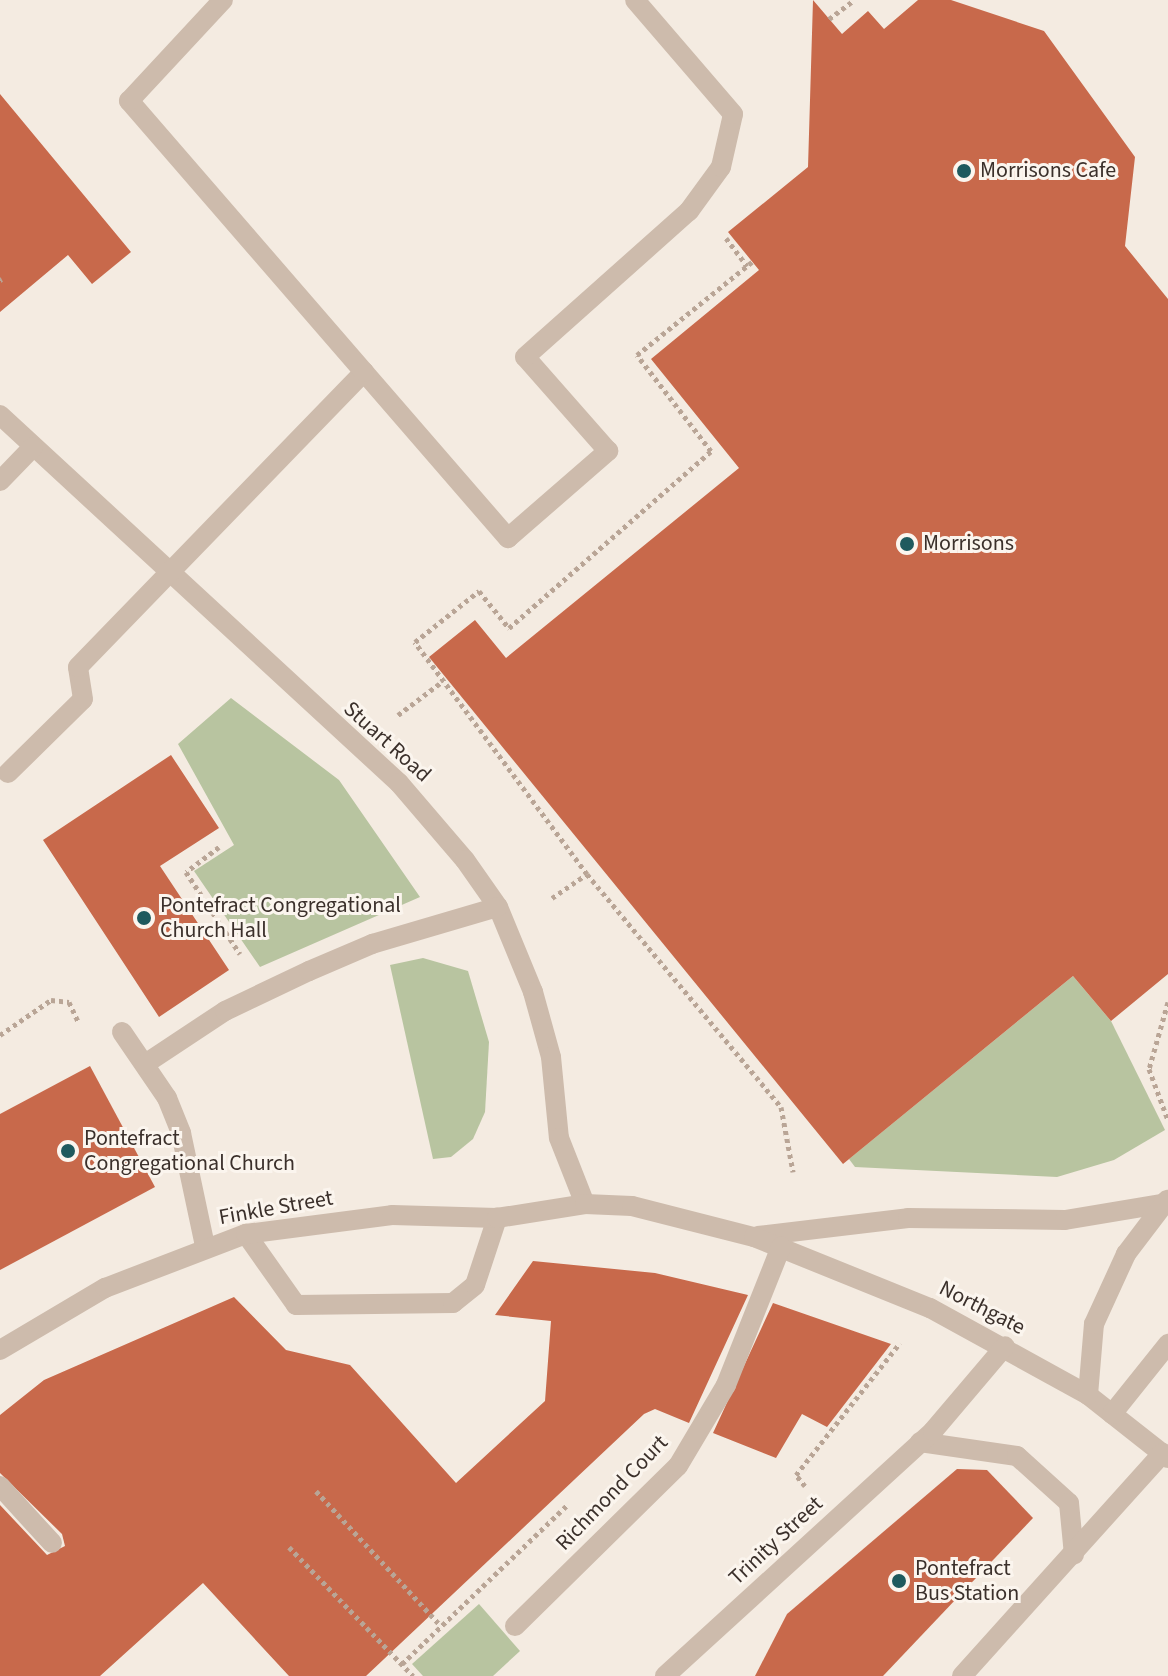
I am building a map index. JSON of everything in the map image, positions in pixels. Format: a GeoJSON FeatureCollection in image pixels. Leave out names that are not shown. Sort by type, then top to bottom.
{"type":"FeatureCollection","features":[{"type":"Feature","properties":{"kind":"street"},"geometry":{"type":"LineString","coordinates":[[223,0],[129,101],[508,538],[608,451],[525,357],[689,211],[721,167],[733,114],[635,0]]}},
{"type":"Feature","properties":{"kind":"street"},"geometry":{"type":"LineString","coordinates":[[8,773],[83,699],[78,667],[164,573],[364,372]]}},
{"type":"Feature","properties":{"kind":"street","name":"Stuart Road"},"geometry":{"type":"LineString","coordinates":[[0,415],[164,573],[425,809],[498,907],[533,992],[551,1057],[559,1138],[585,1204]]}},
{"type":"Feature","properties":{"kind":"street"},"geometry":{"type":"LineString","coordinates":[[0,481],[33,447]]}},
{"type":"Feature","properties":{"kind":"street"},"geometry":{"type":"LineString","coordinates":[[145,1064],[225,1011],[309,971],[372,944],[498,907]]}},
{"type":"Feature","properties":{"kind":"street"},"geometry":{"type":"LineString","coordinates":[[122,1032],[145,1064],[181,1133],[205,1246]]}},
{"type":"Feature","properties":{"kind":"street"},"geometry":{"type":"LineString","coordinates":[[1088,1395],[1094,1324],[1126,1254],[1164,1202]]}},
{"type":"Feature","properties":{"kind":"street","name":"Northgate"},"geometry":{"type":"LineString","coordinates":[[754,1237],[908,1218],[1065,1220],[1164,1202]]}},
{"type":"Feature","properties":{"kind":"street","name":"Finkle Street"},"geometry":{"type":"LineString","coordinates":[[0,1350],[54,1313],[205,1246],[246,1234],[392,1215],[497,1218],[585,1204]]}},
{"type":"Feature","properties":{"kind":"street","name":"Northgate"},"geometry":{"type":"LineString","coordinates":[[585,1204],[632,1206],[754,1237],[781,1247],[1005,1346],[1088,1395],[1165,1456]]}},
{"type":"Feature","properties":{"kind":"street"},"geometry":{"type":"LineString","coordinates":[[246,1234],[296,1305],[453,1303],[475,1285],[497,1218]]}},
{"type":"Feature","properties":{"kind":"street","name":"Richmond Court"},"geometry":{"type":"LineString","coordinates":[[515,1626],[678,1466],[726,1385],[781,1247]]}},
{"type":"Feature","properties":{"kind":"street"},"geometry":{"type":"LineString","coordinates":[[1112,1414],[1168,1344]]}},
{"type":"Feature","properties":{"kind":"street","name":"Trinity Street"},"geometry":{"type":"LineString","coordinates":[[665,1676],[920,1442],[1005,1346]]}},
{"type":"Feature","properties":{"kind":"street"},"geometry":{"type":"LineString","coordinates":[[920,1442],[1017,1456],[1069,1503],[1074,1555]]}},
{"type":"Feature","properties":{"kind":"street"},"geometry":{"type":"LineString","coordinates":[[962,1676],[1165,1456]]}},
{"type":"Feature","properties":{"kind":"street"},"geometry":{"type":"LineString","coordinates":[[0,1486],[52,1543]]}},
{"type":"Feature","properties":{"kind":"path"},"geometry":{"type":"LineString","coordinates":[[829,19],[854,0]]}},
{"type":"Feature","properties":{"kind":"path"},"geometry":{"type":"LineString","coordinates":[[479,591],[415,642],[587,874],[781,1107],[793,1172]]}},
{"type":"Feature","properties":{"kind":"path"},"geometry":{"type":"LineString","coordinates":[[398,715],[443,681]]}},
{"type":"Feature","properties":{"kind":"path"},"geometry":{"type":"LineString","coordinates":[[219,847],[186,872],[247,965]]}},
{"type":"Feature","properties":{"kind":"path"},"geometry":{"type":"LineString","coordinates":[[552,898],[587,874]]}},
{"type":"Feature","properties":{"kind":"path"},"geometry":{"type":"LineString","coordinates":[[0,1035],[59,999],[69,1002],[85,1034]]}},
{"type":"Feature","properties":{"kind":"path"},"geometry":{"type":"LineString","coordinates":[[1168,1002],[1149,1069],[1168,1120]]}},
{"type":"Feature","properties":{"kind":"path"},"geometry":{"type":"LineString","coordinates":[[832,1522],[796,1475],[906,1335]]}},
{"type":"Feature","properties":{"kind":"path"},"geometry":{"type":"LineString","coordinates":[[316,1491],[440,1625]]}},
{"type":"Feature","properties":{"kind":"path"},"geometry":{"type":"LineString","coordinates":[[402,1664],[578,1494]]}},
{"type":"Feature","properties":{"kind":"path"},"geometry":{"type":"LineString","coordinates":[[289,1547],[413,1676]]}},
{"type":"Feature","properties":{"kind":"green space"},"geometry":{"type":"Polygon","coordinates":[[[231,698],[339,780],[420,897],[260,967],[194,871],[234,845],[178,744],[231,698]]]}},
{"type":"Feature","properties":{"kind":"green space"},"geometry":{"type":"Polygon","coordinates":[[[423,958],[468,971],[489,1042],[485,1112],[473,1139],[451,1157],[433,1159],[390,965],[423,958]]]}},
{"type":"Feature","properties":{"kind":"green space"},"geometry":{"type":"Polygon","coordinates":[[[1073,976],[1111,1021],[1165,1130],[1114,1160],[1057,1177],[855,1167],[849,1159],[1073,976]]]}},
{"type":"Feature","properties":{"kind":"green space"},"geometry":{"type":"Polygon","coordinates":[[[479,1604],[520,1651],[493,1676],[423,1676],[412,1664],[479,1604]]]}},
{"type":"Feature","properties":{"kind":"building","name":"Morrisons"},"geometry":{"type":"Polygon","coordinates":[[[813,0],[842,34],[868,11],[884,29],[918,0],[951,0],[1044,31],[1135,157],[1125,246],[1168,299],[1168,974],[1111,1021],[1073,976],[843,1164],[429,657],[475,620],[506,658],[739,468],[651,359],[759,270],[728,232],[808,167],[813,0]]]}},
{"type":"Feature","properties":{"kind":"building"},"geometry":{"type":"Polygon","coordinates":[[[0,94],[131,252],[92,284],[68,255],[0,312],[0,94]]]}},
{"type":"Feature","properties":{"kind":"building","name":"Pontefract Congregational Church Hall"},"geometry":{"type":"Polygon","coordinates":[[[171,755],[219,828],[160,866],[229,970],[159,1017],[43,840],[171,755]]]}},
{"type":"Feature","properties":{"kind":"building","name":"Pontefract Congregational Church"},"geometry":{"type":"Polygon","coordinates":[[[90,1066],[155,1187],[0,1270],[0,1114],[90,1066]]]}},
{"type":"Feature","properties":{"kind":"building"},"geometry":{"type":"Polygon","coordinates":[[[533,1261],[655,1273],[748,1295],[689,1423],[655,1409],[644,1414],[366,1676],[289,1676],[203,1583],[100,1676],[0,1676],[0,1505],[47,1555],[65,1546],[62,1534],[0,1473],[0,1415],[44,1380],[234,1297],[286,1350],[350,1365],[456,1483],[545,1401],[551,1321],[495,1315],[533,1261]]]}},
{"type":"Feature","properties":{"kind":"building"},"geometry":{"type":"Polygon","coordinates":[[[773,1303],[891,1344],[827,1427],[802,1414],[776,1458],[713,1433],[773,1303]]]}},
{"type":"Feature","properties":{"kind":"building","name":"Pontefract Bus Station"},"geometry":{"type":"Polygon","coordinates":[[[957,1469],[987,1470],[1033,1518],[883,1676],[755,1676],[787,1614],[957,1469]]]}},
{"type":"Feature","properties":{"kind":"place","name":"Morrisons Cafe"},"geometry":{"type":"Point","coordinates":[964,171]}},
{"type":"Feature","properties":{"kind":"place","name":"Morrisons"},"geometry":{"type":"Point","coordinates":[907,544]}},
{"type":"Feature","properties":{"kind":"place","name":"Pontefract Congregational Church Hall"},"geometry":{"type":"Point","coordinates":[144,918]}},
{"type":"Feature","properties":{"kind":"place","name":"Pontefract Congregational Church"},"geometry":{"type":"Point","coordinates":[68,1151]}},
{"type":"Feature","properties":{"kind":"place","name":"Pontefract Bus Station"},"geometry":{"type":"Point","coordinates":[899,1581]}}]}
